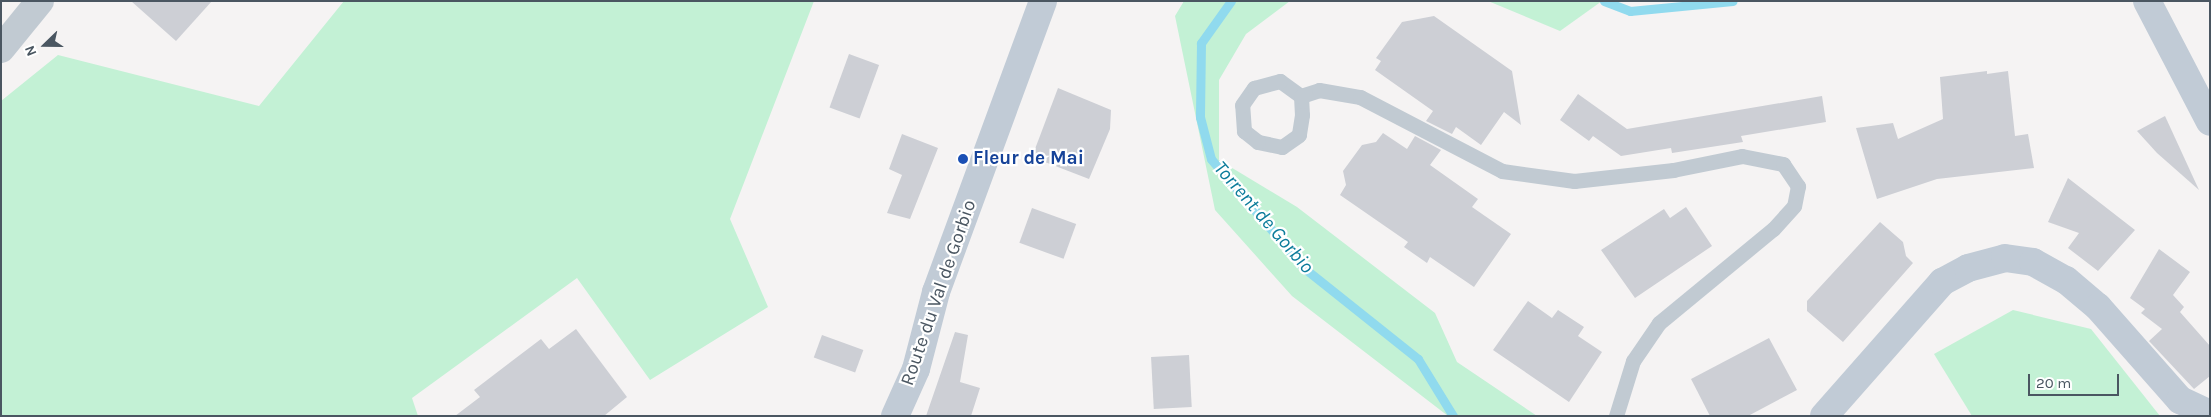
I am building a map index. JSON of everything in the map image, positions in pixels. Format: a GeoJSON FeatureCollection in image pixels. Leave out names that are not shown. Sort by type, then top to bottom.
{"type":"FeatureCollection","features":[{"type":"Feature","properties":{"kind":"street"},"geometry":{"type":"LineString","coordinates":[[1,49],[40,1]]}},
{"type":"Feature","properties":{"kind":"street","name":"Route du Val de Gorbio"},"geometry":{"type":"LineString","coordinates":[[895,416],[916,369],[936,292],[1043,1]]}},
{"type":"Feature","properties":{"kind":"street"},"geometry":{"type":"LineString","coordinates":[[2147,1],[2210,122]]}},
{"type":"Feature","properties":{"kind":"street"},"geometry":{"type":"LineString","coordinates":[[1824,416],[1942,282],[1968,268],[2005,258],[2033,262],[2066,280],[2098,307],[2180,400],[2210,414]]}},
{"type":"Feature","properties":{"kind":"lane"},"geometry":{"type":"LineString","coordinates":[[1280,80],[1300,96],[1300,135],[1282,146],[1258,142],[1244,130],[1242,105],[1254,88],[1280,80]]}},
{"type":"Feature","properties":{"kind":"lane"},"geometry":{"type":"LineString","coordinates":[[1300,96],[1319,90],[1360,97],[1502,171],[1574,181],[1673,170],[1742,156],[1783,164],[1798,186],[1794,206],[1773,229],[1660,323],[1633,361],[1616,416]]}},
{"type":"Feature","properties":{"kind":"green space"},"geometry":{"type":"Polygon","coordinates":[[[344,1],[814,1],[730,219],[768,307],[650,380],[577,278],[412,398],[418,416],[1,416],[1,101],[58,55],[259,106],[344,1]]]}},
{"type":"Feature","properties":{"kind":"green space"},"geometry":{"type":"Polygon","coordinates":[[[1184,1],[1290,1],[1246,34],[1219,80],[1219,160],[1297,207],[1435,313],[1457,362],[1537,416],[1448,416],[1292,296],[1215,210],[1175,16],[1184,1]]]}},
{"type":"Feature","properties":{"kind":"green space"},"geometry":{"type":"Polygon","coordinates":[[[1488,1],[1602,1],[1560,31],[1488,1]]]}},
{"type":"Feature","properties":{"kind":"green space"},"geometry":{"type":"Polygon","coordinates":[[[2013,310],[2091,329],[2160,416],[1972,416],[1934,354],[2013,310]]]}},
{"type":"Feature","properties":{"kind":"building"},"geometry":{"type":"Polygon","coordinates":[[[131,1],[212,1],[176,41],[131,1]]]}},
{"type":"Feature","properties":{"kind":"building"},"geometry":{"type":"Polygon","coordinates":[[[1434,16],[1512,71],[1521,125],[1504,112],[1481,145],[1456,127],[1452,134],[1426,121],[1433,111],[1375,70],[1381,61],[1376,58],[1402,22],[1434,16]]]}},
{"type":"Feature","properties":{"kind":"building"},"geometry":{"type":"Polygon","coordinates":[[[849,54],[879,65],[860,119],[830,108],[849,54]]]}},
{"type":"Feature","properties":{"kind":"building"},"geometry":{"type":"Polygon","coordinates":[[[1987,71],[1987,74],[2008,71],[2015,136],[2028,134],[2034,168],[1937,179],[1877,199],[1856,128],[1893,123],[1898,139],[1943,119],[1940,77],[1987,71]]]}},
{"type":"Feature","properties":{"kind":"building"},"geometry":{"type":"Polygon","coordinates":[[[1058,88],[1111,110],[1110,129],[1089,179],[1032,157],[1058,88]]]}},
{"type":"Feature","properties":{"kind":"building"},"geometry":{"type":"Polygon","coordinates":[[[1578,94],[1627,129],[1822,96],[1826,122],[1741,136],[1743,142],[1672,153],[1671,148],[1621,156],[1593,136],[1589,141],[1560,120],[1578,94]]]}},
{"type":"Feature","properties":{"kind":"building"},"geometry":{"type":"Polygon","coordinates":[[[2165,116],[2199,190],[2157,153],[2137,131],[2165,116]]]}},
{"type":"Feature","properties":{"kind":"building"},"geometry":{"type":"Polygon","coordinates":[[[1383,133],[1407,149],[1415,136],[1441,150],[1430,165],[1478,199],[1472,207],[1511,234],[1474,287],[1430,257],[1427,263],[1404,247],[1408,242],[1340,195],[1346,185],[1343,171],[1362,145],[1376,142],[1383,133]]]}},
{"type":"Feature","properties":{"kind":"building"},"geometry":{"type":"Polygon","coordinates":[[[902,134],[938,148],[910,219],[887,213],[902,175],[889,169],[902,134]]]}},
{"type":"Feature","properties":{"kind":"building"},"geometry":{"type":"Polygon","coordinates":[[[2068,178],[2135,230],[2098,271],[2068,248],[2079,233],[2048,222],[2068,178]]]}},
{"type":"Feature","properties":{"kind":"building"},"geometry":{"type":"Polygon","coordinates":[[[1686,207],[1712,246],[1635,298],[1601,250],[1664,209],[1670,218],[1686,207]]]}},
{"type":"Feature","properties":{"kind":"building"},"geometry":{"type":"Polygon","coordinates":[[[1032,208],[1076,224],[1064,259],[1019,243],[1032,208]]]}},
{"type":"Feature","properties":{"kind":"building"},"geometry":{"type":"Polygon","coordinates":[[[1880,222],[1903,242],[1906,256],[1913,263],[1843,342],[1807,311],[1807,301],[1880,222]]]}},
{"type":"Feature","properties":{"kind":"building"},"geometry":{"type":"Polygon","coordinates":[[[2159,249],[2190,272],[2173,295],[2184,307],[2180,312],[2210,346],[2210,376],[2194,389],[2149,341],[2162,329],[2141,313],[2145,309],[2130,298],[2159,249]]]}},
{"type":"Feature","properties":{"kind":"building"},"geometry":{"type":"Polygon","coordinates":[[[1528,301],[1552,318],[1558,310],[1584,327],[1578,336],[1602,352],[1569,402],[1493,350],[1528,301]]]}},
{"type":"Feature","properties":{"kind":"building"},"geometry":{"type":"Polygon","coordinates":[[[576,329],[627,397],[604,416],[455,416],[480,397],[474,390],[541,339],[549,349],[576,329]]]}},
{"type":"Feature","properties":{"kind":"building"},"geometry":{"type":"Polygon","coordinates":[[[955,332],[968,335],[960,382],[980,388],[971,416],[926,416],[955,332]]]}},
{"type":"Feature","properties":{"kind":"building"},"geometry":{"type":"Polygon","coordinates":[[[822,335],[863,350],[855,373],[814,358],[822,335]]]}},
{"type":"Feature","properties":{"kind":"building"},"geometry":{"type":"Polygon","coordinates":[[[1769,338],[1797,390],[1748,416],[1710,416],[1691,379],[1769,338]]]}},
{"type":"Feature","properties":{"kind":"building"},"geometry":{"type":"Polygon","coordinates":[[[1189,355],[1192,407],[1154,409],[1151,357],[1189,355]]]}},
{"type":"Feature","properties":{"kind":"waterway","name":"Torrent de Gorbio"},"geometry":{"type":"LineString","coordinates":[[1231,1],[1201,43],[1200,117],[1211,159],[1304,268],[1418,359],[1453,416]]}},
{"type":"Feature","properties":{"kind":"waterway","name":"Torrent de Gorbio"},"geometry":{"type":"LineString","coordinates":[[1604,1],[1630,11],[1733,1]]}},
{"type":"Feature","properties":{"kind":"place","name":"Fleur de Mai"},"geometry":{"type":"Point","coordinates":[963,159]}}]}
